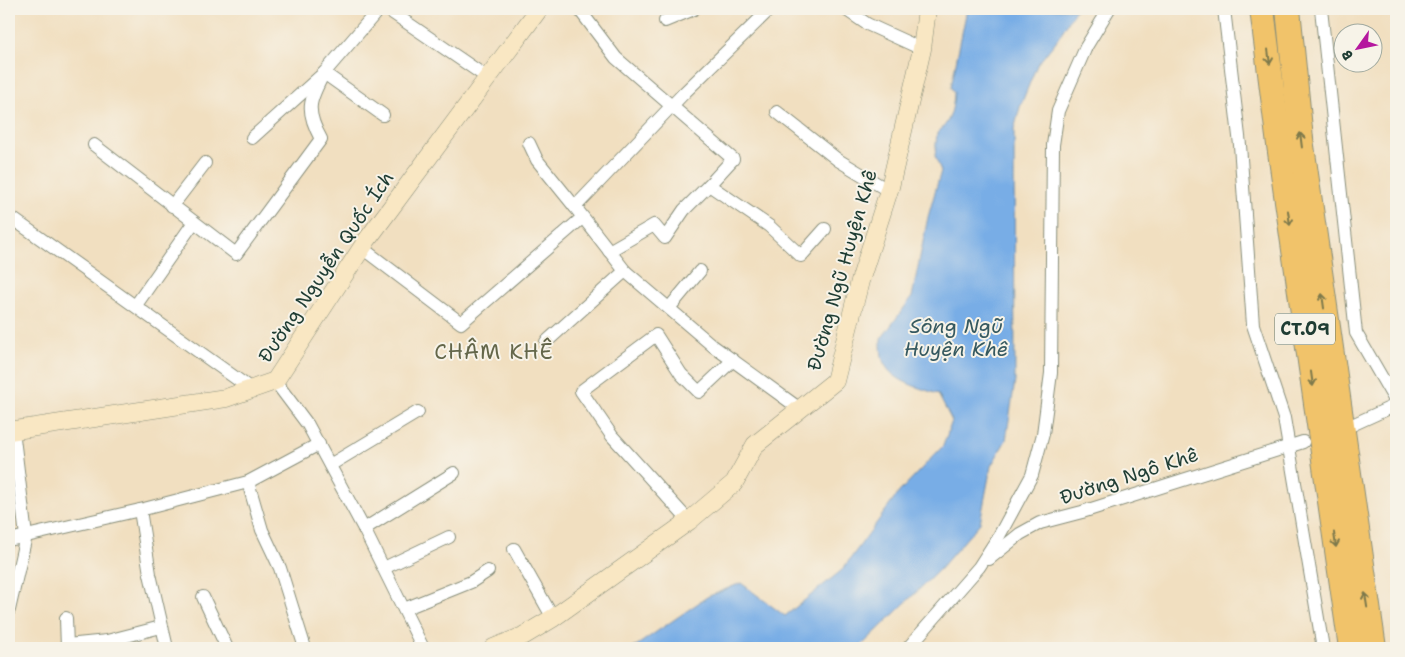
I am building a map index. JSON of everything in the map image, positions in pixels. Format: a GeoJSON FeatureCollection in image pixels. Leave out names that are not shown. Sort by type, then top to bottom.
{"type":"FeatureCollection","features":[{"type":"Feature","properties":{"kind":"highway","name":"CT.09"},"geometry":{"type":"LineString","coordinates":[[1262,9],[1279,145],[1351,648]]}},
{"type":"Feature","properties":{"kind":"highway","name":"CT.09"},"geometry":{"type":"LineString","coordinates":[[1288,9],[1301,139],[1374,648]]}},
{"type":"Feature","properties":{"kind":"street"},"geometry":{"type":"LineString","coordinates":[[252,138],[324,73],[379,9]]}},
{"type":"Feature","properties":{"kind":"street"},"geometry":{"type":"LineString","coordinates":[[387,9],[488,78]]}},
{"type":"Feature","properties":{"kind":"street","name":"Đường Nguyễn Quốc Ích"},"geometry":{"type":"LineString","coordinates":[[10,430],[226,398],[274,381],[362,248],[539,9]]}},
{"type":"Feature","properties":{"kind":"street"},"geometry":{"type":"LineString","coordinates":[[579,9],[616,58],[733,159],[684,210],[665,238],[654,225],[609,251]]}},
{"type":"Feature","properties":{"kind":"street"},"geometry":{"type":"LineString","coordinates":[[665,21],[694,9]]}},
{"type":"Feature","properties":{"kind":"street"},"geometry":{"type":"LineString","coordinates":[[362,248],[460,323],[578,213],[672,106],[770,9]]}},
{"type":"Feature","properties":{"kind":"street"},"geometry":{"type":"LineString","coordinates":[[845,9],[868,24],[922,49]]}},
{"type":"Feature","properties":{"kind":"street","name":"Đường Ngũ Huyện Khê"},"geometry":{"type":"LineString","coordinates":[[494,648],[523,636],[553,618],[689,521],[734,483],[755,445],[835,381],[860,281],[889,192],[922,49],[927,9]]}},
{"type":"Feature","properties":{"kind":"street"},"geometry":{"type":"LineString","coordinates":[[908,648],[979,567],[999,536],[1032,475],[1043,434],[1051,372],[1053,145],[1058,111],[1086,47],[1109,9]]}},
{"type":"Feature","properties":{"kind":"street"},"geometry":{"type":"LineString","coordinates":[[1224,9],[1240,145],[1253,325],[1284,418],[1323,648]]}},
{"type":"Feature","properties":{"kind":"street"},"geometry":{"type":"LineString","coordinates":[[1321,9],[1356,333],[1396,403],[1352,425]]}},
{"type":"Feature","properties":{"kind":"street"},"geometry":{"type":"LineString","coordinates":[[324,73],[383,115]]}},
{"type":"Feature","properties":{"kind":"street"},"geometry":{"type":"LineString","coordinates":[[94,145],[236,254],[321,139],[313,124],[310,106],[311,97],[324,73]]}},
{"type":"Feature","properties":{"kind":"street"},"geometry":{"type":"LineString","coordinates":[[777,112],[838,160],[889,192]]}},
{"type":"Feature","properties":{"kind":"street"},"geometry":{"type":"LineString","coordinates":[[529,144],[537,160],[625,271],[670,307],[713,346],[800,409]]}},
{"type":"Feature","properties":{"kind":"street"},"geometry":{"type":"LineString","coordinates":[[172,206],[205,163]]}},
{"type":"Feature","properties":{"kind":"street"},"geometry":{"type":"LineString","coordinates":[[708,185],[770,226],[801,256],[825,229]]}},
{"type":"Feature","properties":{"kind":"street"},"geometry":{"type":"LineString","coordinates":[[9,216],[251,389]]}},
{"type":"Feature","properties":{"kind":"street"},"geometry":{"type":"LineString","coordinates":[[136,305],[194,222]]}},
{"type":"Feature","properties":{"kind":"street"},"geometry":{"type":"LineString","coordinates":[[546,342],[625,271]]}},
{"type":"Feature","properties":{"kind":"street"},"geometry":{"type":"LineString","coordinates":[[670,307],[700,271]]}},
{"type":"Feature","properties":{"kind":"street"},"geometry":{"type":"LineString","coordinates":[[689,521],[612,436],[581,391],[656,335],[681,374],[699,392],[733,360]]}},
{"type":"Feature","properties":{"kind":"street"},"geometry":{"type":"LineString","coordinates":[[274,381],[308,425],[319,444],[384,568],[423,648]]}},
{"type":"Feature","properties":{"kind":"street"},"geometry":{"type":"LineString","coordinates":[[330,465],[418,412]]}},
{"type":"Feature","properties":{"kind":"street"},"geometry":{"type":"LineString","coordinates":[[9,610],[26,536],[10,430]]}},
{"type":"Feature","properties":{"kind":"street","name":"Đường Ngô Khê"},"geometry":{"type":"LineString","coordinates":[[979,567],[1020,534],[1040,523],[1082,512],[1303,442]]}},
{"type":"Feature","properties":{"kind":"street"},"geometry":{"type":"LineString","coordinates":[[9,540],[140,510],[248,482],[319,444]]}},
{"type":"Feature","properties":{"kind":"street"},"geometry":{"type":"LineString","coordinates":[[364,529],[454,473]]}},
{"type":"Feature","properties":{"kind":"street"},"geometry":{"type":"LineString","coordinates":[[248,482],[262,530],[280,568],[305,648]]}},
{"type":"Feature","properties":{"kind":"street"},"geometry":{"type":"LineString","coordinates":[[140,510],[161,627],[167,648]]}},
{"type":"Feature","properties":{"kind":"street"},"geometry":{"type":"LineString","coordinates":[[384,568],[449,537]]}},
{"type":"Feature","properties":{"kind":"street"},"geometry":{"type":"LineString","coordinates":[[514,549],[553,618]]}},
{"type":"Feature","properties":{"kind":"street"},"geometry":{"type":"LineString","coordinates":[[404,609],[471,582],[488,571]]}},
{"type":"Feature","properties":{"kind":"street"},"geometry":{"type":"LineString","coordinates":[[203,597],[227,648]]}},
{"type":"Feature","properties":{"kind":"street"},"geometry":{"type":"LineString","coordinates":[[66,618],[67,647],[107,641],[161,627]]}},
{"type":"Feature","properties":{"kind":"water","name":"Sông Ngũ Huyện Khê"},"geometry":{"type":"Polygon","coordinates":[[[967,9],[1076,9],[1057,40],[1037,65],[1020,107],[1014,130],[1015,381],[1006,440],[991,466],[980,523],[940,569],[859,648],[633,648],[707,597],[741,583],[785,616],[842,570],[900,491],[943,446],[952,421],[938,394],[900,380],[888,370],[883,361],[881,339],[912,297],[928,217],[941,171],[935,156],[937,133],[948,120],[952,110],[954,92],[951,87],[967,9]]]}},
{"type":"Feature","properties":{"kind":"district","name":"CHÂM KHÊ"},"geometry":{"type":"Point","coordinates":[494,352]}}]}
